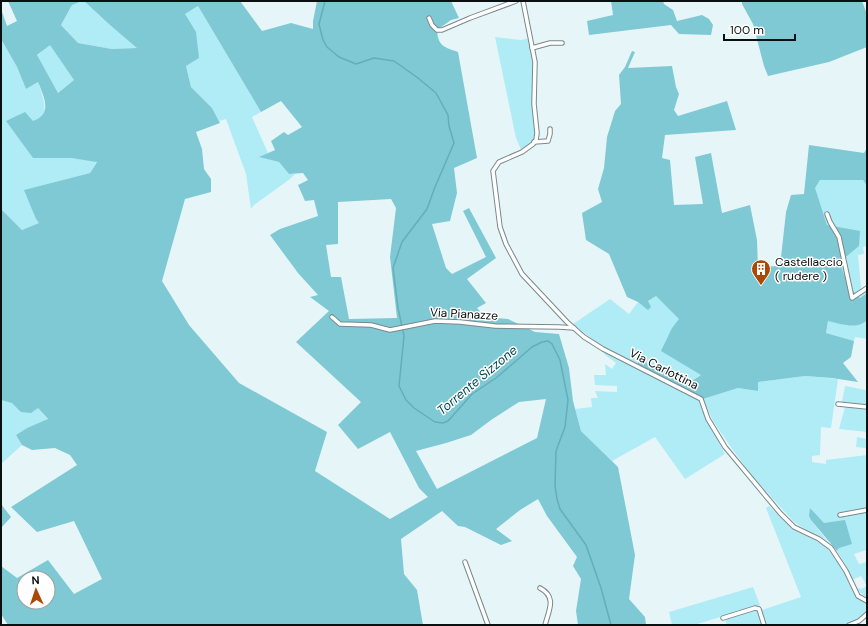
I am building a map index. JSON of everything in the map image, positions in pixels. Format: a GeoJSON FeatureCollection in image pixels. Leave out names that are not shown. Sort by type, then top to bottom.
{"type":"FeatureCollection","features":[{"type":"Feature","properties":{"kind":"street"},"geometry":{"type":"LineString","coordinates":[[429,18],[432,25],[437,30],[442,30],[516,1]]}},
{"type":"Feature","properties":{"kind":"street"},"geometry":{"type":"LineString","coordinates":[[523,1],[535,68],[534,104],[537,133],[534,142]]}},
{"type":"Feature","properties":{"kind":"street"},"geometry":{"type":"LineString","coordinates":[[532,48],[550,43],[562,44]]}},
{"type":"Feature","properties":{"kind":"street","name":"Via Carlottina"},"geometry":{"type":"LineString","coordinates":[[550,129],[548,141],[534,142],[528,148],[499,162],[493,171],[500,227],[506,244],[522,274],[584,337],[603,349],[701,399],[708,418],[725,447],[780,513],[794,527],[819,539],[831,548],[846,571],[858,596],[867,601]]}},
{"type":"Feature","properties":{"kind":"street"},"geometry":{"type":"LineString","coordinates":[[827,214],[839,237],[852,298],[867,288]]}},
{"type":"Feature","properties":{"kind":"street","name":"Via Pianazze"},"geometry":{"type":"LineString","coordinates":[[332,317],[340,324],[371,325],[390,330],[435,321],[495,326],[575,328]]}},
{"type":"Feature","properties":{"kind":"street"},"geometry":{"type":"LineString","coordinates":[[838,404],[867,407]]}},
{"type":"Feature","properties":{"kind":"street"},"geometry":{"type":"LineString","coordinates":[[840,515],[867,510]]}},
{"type":"Feature","properties":{"kind":"street"},"geometry":{"type":"LineString","coordinates":[[465,562],[488,625]]}},
{"type":"Feature","properties":{"kind":"street"},"geometry":{"type":"LineString","coordinates":[[540,588],[546,591],[550,596],[551,603],[545,625]]}},
{"type":"Feature","properties":{"kind":"street"},"geometry":{"type":"LineString","coordinates":[[723,618],[755,608],[759,609],[764,625]]}},
{"type":"Feature","properties":{"kind":"street"},"geometry":{"type":"LineString","coordinates":[[849,625],[858,621],[867,614]]}},
{"type":"Feature","properties":{"kind":"shaded area"},"geometry":{"type":"Polygon","coordinates":[[[8,1],[82,1],[72,5],[61,25],[78,43],[112,49],[137,48],[84,1],[240,1],[262,31],[291,23],[313,29],[317,1],[451,1],[459,18],[451,20],[437,30],[440,43],[449,49],[458,52],[477,158],[454,168],[457,193],[450,221],[432,224],[446,268],[452,274],[486,257],[463,211],[469,208],[496,258],[467,279],[486,303],[477,308],[485,317],[508,319],[535,332],[559,334],[569,368],[573,401],[581,431],[618,467],[635,555],[629,599],[645,617],[646,625],[578,625],[576,611],[581,579],[573,566],[577,557],[547,516],[538,499],[520,510],[496,529],[512,541],[501,545],[465,527],[458,526],[442,511],[401,539],[404,574],[417,590],[423,625],[8,625],[1,614],[1,566],[16,577],[16,610],[56,610],[56,570],[74,594],[102,579],[74,521],[37,532],[11,507],[77,465],[70,455],[55,448],[32,450],[22,445],[16,435],[27,428],[48,419],[38,408],[31,413],[21,412],[12,403],[1,400],[1,209],[22,230],[39,223],[24,190],[90,173],[97,162],[71,158],[33,158],[6,121],[25,112],[33,121],[39,118],[45,110],[43,93],[38,82],[26,89],[17,67],[1,39],[1,9],[7,26],[17,21],[8,1]],[[198,6],[185,14],[196,32],[199,58],[186,66],[191,87],[212,108],[220,123],[196,132],[202,149],[204,169],[211,179],[211,192],[185,199],[162,281],[189,325],[239,383],[327,432],[315,471],[390,519],[428,497],[419,488],[390,432],[358,449],[338,425],[361,402],[296,342],[329,311],[310,297],[318,295],[298,273],[270,235],[280,229],[318,216],[314,200],[305,201],[298,185],[308,180],[303,173],[289,174],[279,162],[259,157],[275,150],[271,141],[284,132],[288,135],[302,127],[281,101],[261,112],[198,6]],[[50,45],[37,55],[58,93],[74,80],[50,45]],[[391,199],[338,202],[338,244],[326,245],[331,277],[341,277],[349,319],[397,318],[390,257],[396,208],[391,199]],[[546,399],[519,402],[471,435],[416,451],[437,489],[537,438],[546,399]]]}},
{"type":"Feature","properties":{"kind":"shaded area"},"geometry":{"type":"Polygon","coordinates":[[[84,1],[138,48],[112,49],[78,43],[61,25],[72,5],[84,1]]]}},
{"type":"Feature","properties":{"kind":"shaded area"},"geometry":{"type":"Polygon","coordinates":[[[611,1],[663,1],[664,4],[673,10],[677,21],[702,15],[709,19],[713,25],[711,35],[679,34],[671,25],[589,35],[587,21],[613,15],[611,1]]]}},
{"type":"Feature","properties":{"kind":"shaded area"},"geometry":{"type":"Polygon","coordinates":[[[742,1],[862,1],[867,14],[867,47],[829,62],[768,76],[753,24],[742,4],[742,1]]]}},
{"type":"Feature","properties":{"kind":"shaded area"},"geometry":{"type":"Polygon","coordinates":[[[198,6],[261,112],[252,117],[268,153],[260,157],[279,162],[289,174],[295,174],[254,205],[251,209],[246,174],[226,119],[219,121],[212,108],[191,87],[186,66],[199,58],[185,14],[198,6]]]}},
{"type":"Feature","properties":{"kind":"shaded area"},"geometry":{"type":"Polygon","coordinates":[[[495,37],[521,40],[531,38],[534,53],[536,140],[522,152],[516,138],[495,37]]]}},
{"type":"Feature","properties":{"kind":"shaded area"},"geometry":{"type":"Polygon","coordinates":[[[1,39],[17,67],[26,89],[38,82],[43,99],[44,111],[38,120],[32,122],[7,121],[33,158],[71,158],[97,161],[90,173],[25,190],[36,219],[40,223],[22,230],[1,209],[1,39]]]}},
{"type":"Feature","properties":{"kind":"shaded area"},"geometry":{"type":"Polygon","coordinates":[[[50,44],[74,80],[58,93],[37,56],[50,44]]]}},
{"type":"Feature","properties":{"kind":"shaded area"},"geometry":{"type":"Polygon","coordinates":[[[632,51],[635,52],[628,68],[672,66],[676,87],[679,94],[674,110],[678,116],[727,101],[736,130],[665,135],[662,158],[670,160],[674,205],[703,204],[695,157],[711,153],[722,213],[750,205],[757,240],[758,267],[780,266],[786,212],[791,195],[804,194],[809,145],[864,153],[867,148],[867,186],[863,180],[820,180],[815,188],[827,225],[860,231],[859,246],[840,262],[847,282],[856,294],[860,298],[867,293],[867,320],[854,326],[828,321],[826,333],[854,341],[851,357],[843,363],[858,382],[805,376],[758,382],[758,391],[738,388],[703,399],[637,364],[640,360],[692,381],[701,375],[661,351],[672,328],[679,319],[656,296],[648,301],[651,307],[648,310],[638,302],[627,297],[609,254],[586,240],[582,213],[602,202],[598,189],[604,168],[607,137],[615,111],[621,104],[619,75],[625,67],[632,51]]]}},
{"type":"Feature","properties":{"kind":"shaded area"},"geometry":{"type":"Polygon","coordinates":[[[820,180],[863,180],[867,186],[867,246],[863,247],[864,254],[858,255],[861,288],[863,291],[867,290],[867,293],[860,298],[847,282],[840,262],[859,246],[827,225],[814,188],[820,180]]]}},
{"type":"Feature","properties":{"kind":"shaded area"},"geometry":{"type":"Polygon","coordinates":[[[656,296],[680,319],[672,328],[701,375],[692,381],[640,360],[637,364],[598,344],[573,324],[610,299],[629,314],[638,302],[648,309],[648,301],[656,296]]]}},
{"type":"Feature","properties":{"kind":"shaded area"},"geometry":{"type":"Polygon","coordinates":[[[867,320],[867,339],[855,337],[854,341],[826,333],[828,321],[858,325],[867,320]]]}},
{"type":"Feature","properties":{"kind":"shaded area"},"geometry":{"type":"Polygon","coordinates":[[[605,352],[674,386],[698,400],[705,417],[725,454],[685,479],[655,437],[612,461],[581,431],[575,409],[592,407],[591,398],[598,398],[595,391],[617,392],[617,386],[595,385],[594,375],[606,375],[605,364],[612,369],[616,363],[604,354],[605,352]]]}},
{"type":"Feature","properties":{"kind":"shaded area"},"geometry":{"type":"Polygon","coordinates":[[[805,376],[838,379],[831,428],[821,427],[820,455],[812,456],[812,462],[826,464],[826,460],[867,455],[867,508],[843,513],[844,516],[867,512],[867,550],[854,554],[859,564],[867,562],[867,586],[861,576],[852,580],[848,569],[837,551],[839,548],[824,524],[811,509],[811,520],[828,542],[822,537],[806,530],[794,522],[752,476],[713,421],[703,399],[738,388],[758,391],[758,382],[805,376]]]}},
{"type":"Feature","properties":{"kind":"shaded area"},"geometry":{"type":"Polygon","coordinates":[[[845,386],[866,390],[867,386],[867,405],[842,402],[845,386]]]}},
{"type":"Feature","properties":{"kind":"shaded area"},"geometry":{"type":"Polygon","coordinates":[[[1,400],[38,408],[48,420],[27,428],[16,435],[22,445],[1,464],[1,400]]]}},
{"type":"Feature","properties":{"kind":"shaded area"},"geometry":{"type":"Polygon","coordinates":[[[845,407],[867,410],[867,432],[839,429],[845,407]]]}},
{"type":"Feature","properties":{"kind":"shaded area"},"geometry":{"type":"Polygon","coordinates":[[[857,437],[867,439],[866,448],[856,447],[857,437]]]}},
{"type":"Feature","properties":{"kind":"shaded area"},"geometry":{"type":"Polygon","coordinates":[[[1,504],[11,517],[1,528],[1,504]]]}},
{"type":"Feature","properties":{"kind":"shaded area"},"geometry":{"type":"Polygon","coordinates":[[[769,506],[792,529],[827,548],[842,569],[852,590],[867,604],[867,613],[859,620],[845,625],[765,625],[762,610],[801,597],[766,508],[769,506]]]}},
{"type":"Feature","properties":{"kind":"shaded area"},"geometry":{"type":"Polygon","coordinates":[[[810,508],[824,523],[845,520],[852,544],[839,548],[837,551],[811,520],[809,516],[810,508]]]}},
{"type":"Feature","properties":{"kind":"shaded area"},"geometry":{"type":"Polygon","coordinates":[[[48,560],[56,570],[31,570],[48,560]]]}},
{"type":"Feature","properties":{"kind":"shaded area"},"geometry":{"type":"Polygon","coordinates":[[[867,586],[867,599],[857,589],[867,586]]]}},
{"type":"Feature","properties":{"kind":"shaded area"},"geometry":{"type":"Polygon","coordinates":[[[753,587],[760,605],[694,625],[672,625],[669,612],[753,587]]]}},
{"type":"Feature","properties":{"kind":"shaded area"},"geometry":{"type":"Polygon","coordinates":[[[755,610],[757,611],[762,625],[727,625],[725,619],[755,610]]]}},
{"type":"Feature","properties":{"kind":"waterway","name":"Torrente Sizzone"},"geometry":{"type":"LineString","coordinates":[[325,1],[319,24],[323,40],[327,47],[339,57],[356,64],[374,58],[394,61],[418,78],[436,93],[448,115],[449,126],[454,143],[427,209],[402,242],[393,268],[398,308],[404,336],[399,386],[406,400],[414,408],[435,422],[443,423],[448,421],[472,394],[496,378],[532,347],[548,341],[552,344],[560,360],[568,400],[565,427],[556,451],[555,486],[557,499],[560,509],[586,545],[601,588],[611,625]]}},
{"type":"Feature","properties":{"kind":"place","name":"Castellaccio ( rudere )"},"geometry":{"type":"Point","coordinates":[761,286]}}]}
